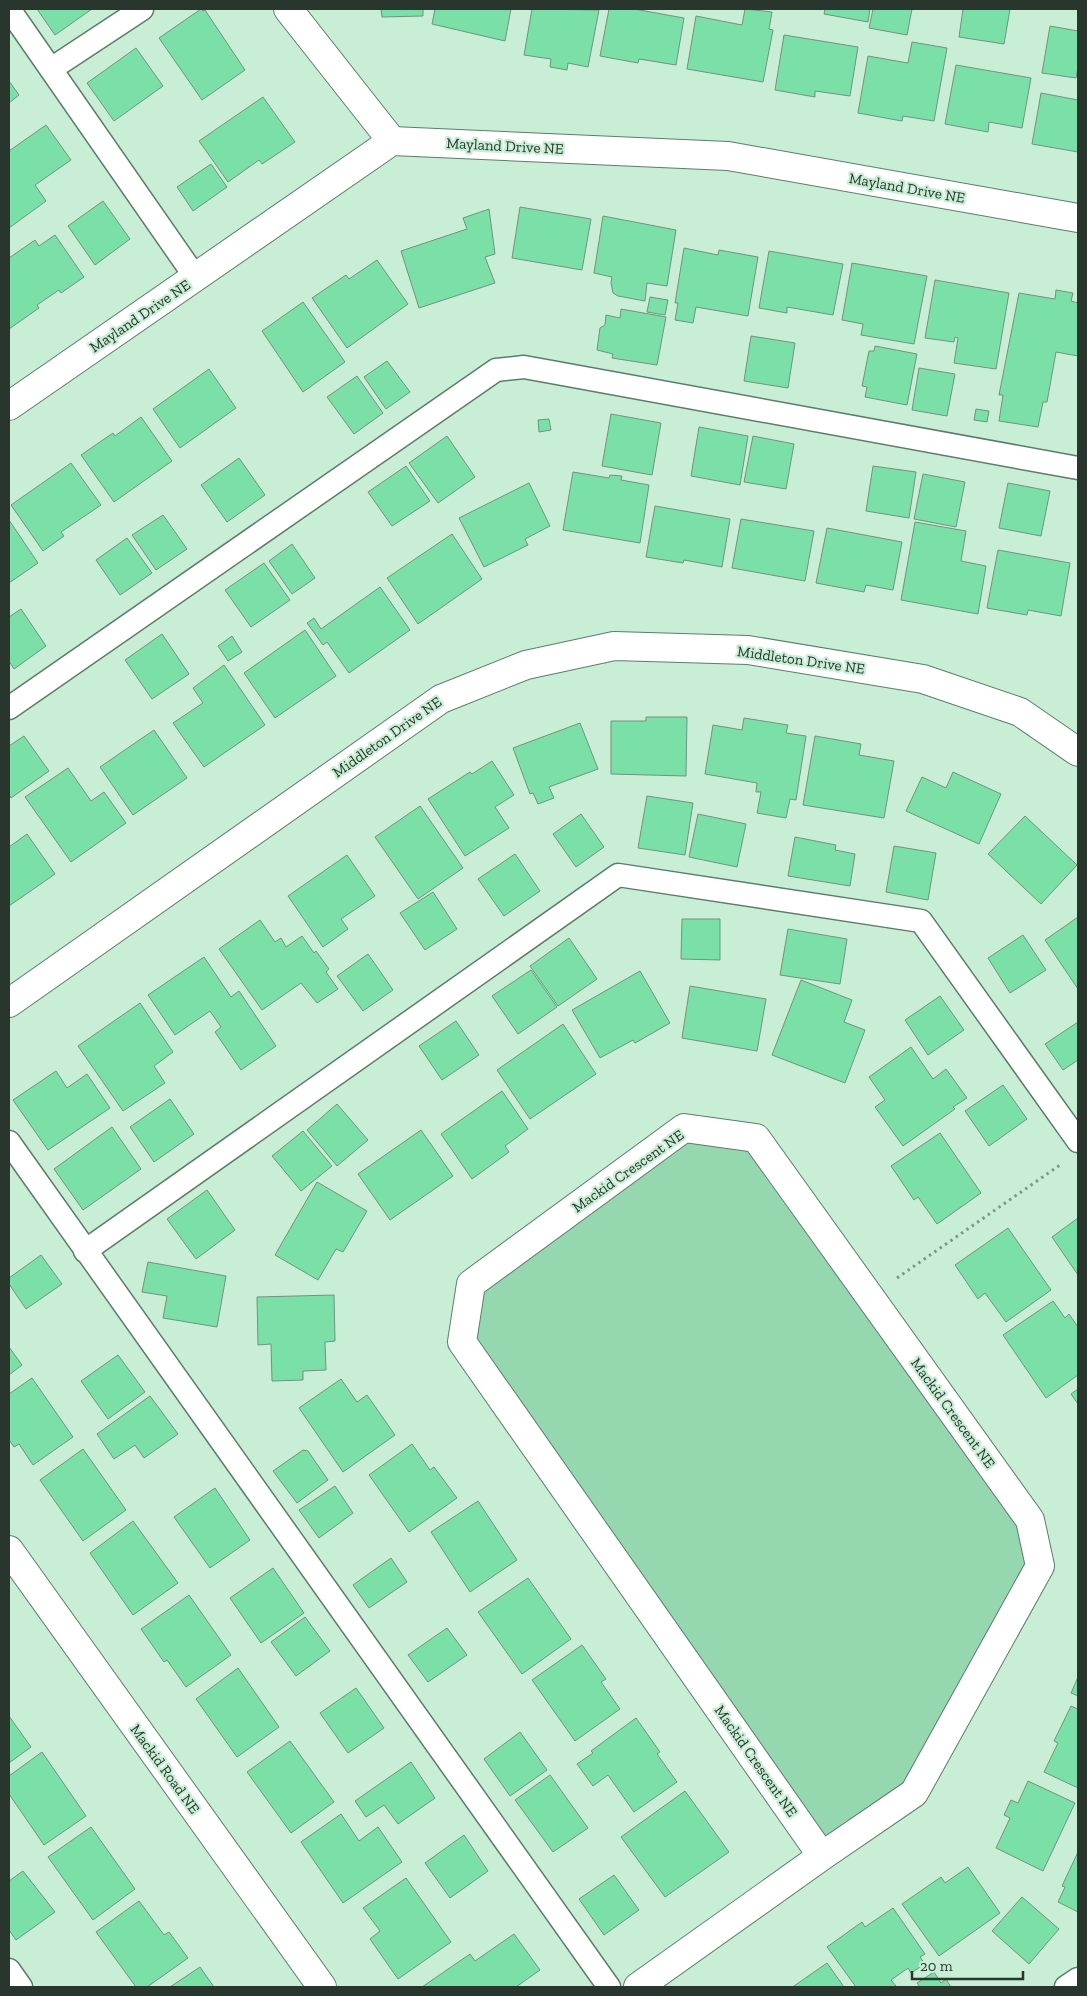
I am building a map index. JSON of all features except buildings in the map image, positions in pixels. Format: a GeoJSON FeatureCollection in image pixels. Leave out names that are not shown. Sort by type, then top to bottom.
{"type":"FeatureCollection","features":[{"type":"Feature","properties":{"kind":"street"},"geometry":{"type":"LineString","coordinates":[[288,9],[392,141]]}},
{"type":"Feature","properties":{"kind":"street","name":"Mayland Drive NE"},"geometry":{"type":"LineString","coordinates":[[9,406],[392,141],[728,156],[1078,218]]}},
{"type":"Feature","properties":{"kind":"street","name":"Middleton Drive NE"},"geometry":{"type":"LineString","coordinates":[[9,1003],[441,699],[526,665],[614,646],[758,652],[923,678],[1020,712],[1078,752]]}},
{"type":"Feature","properties":{"kind":"street","name":"Mackid Crescent NE"},"geometry":{"type":"LineString","coordinates":[[638,1987],[914,1793],[1040,1566],[1030,1520],[756,1138],[684,1128],[471,1284],[462,1342],[822,1856]]}},
{"type":"Feature","properties":{"kind":"street","name":"Mackid Road NE"},"geometry":{"type":"LineString","coordinates":[[9,1550],[322,1987]]}},
{"type":"Feature","properties":{"kind":"lane"},"geometry":{"type":"LineString","coordinates":[[9,9],[196,278]]}},
{"type":"Feature","properties":{"kind":"lane"},"geometry":{"type":"LineString","coordinates":[[51,69],[142,9]]}},
{"type":"Feature","properties":{"kind":"lane"},"geometry":{"type":"LineString","coordinates":[[9,708],[496,370],[524,367],[1078,468]]}},
{"type":"Feature","properties":{"kind":"lane"},"geometry":{"type":"LineString","coordinates":[[85,1250],[618,875],[921,921],[1078,1141]]}},
{"type":"Feature","properties":{"kind":"lane"},"geometry":{"type":"LineString","coordinates":[[9,1142],[610,1987]]}},
{"type":"Feature","properties":{"kind":"lane"},"geometry":{"type":"LineString","coordinates":[[9,1970],[21,1987]]}},
{"type":"Feature","properties":{"kind":"lane"},"geometry":{"type":"LineString","coordinates":[[1066,1987],[1078,1979]]}},
{"type":"Feature","properties":{"kind":"path"},"geometry":{"type":"LineString","coordinates":[[870,1297],[1062,1163]]}},
{"type":"Feature","properties":{"kind":"green space"},"geometry":{"type":"Polygon","coordinates":[[[684,1128],[756,1138],[1030,1520],[1040,1566],[914,1793],[822,1856],[462,1342],[471,1284],[684,1128]]]}}]}
